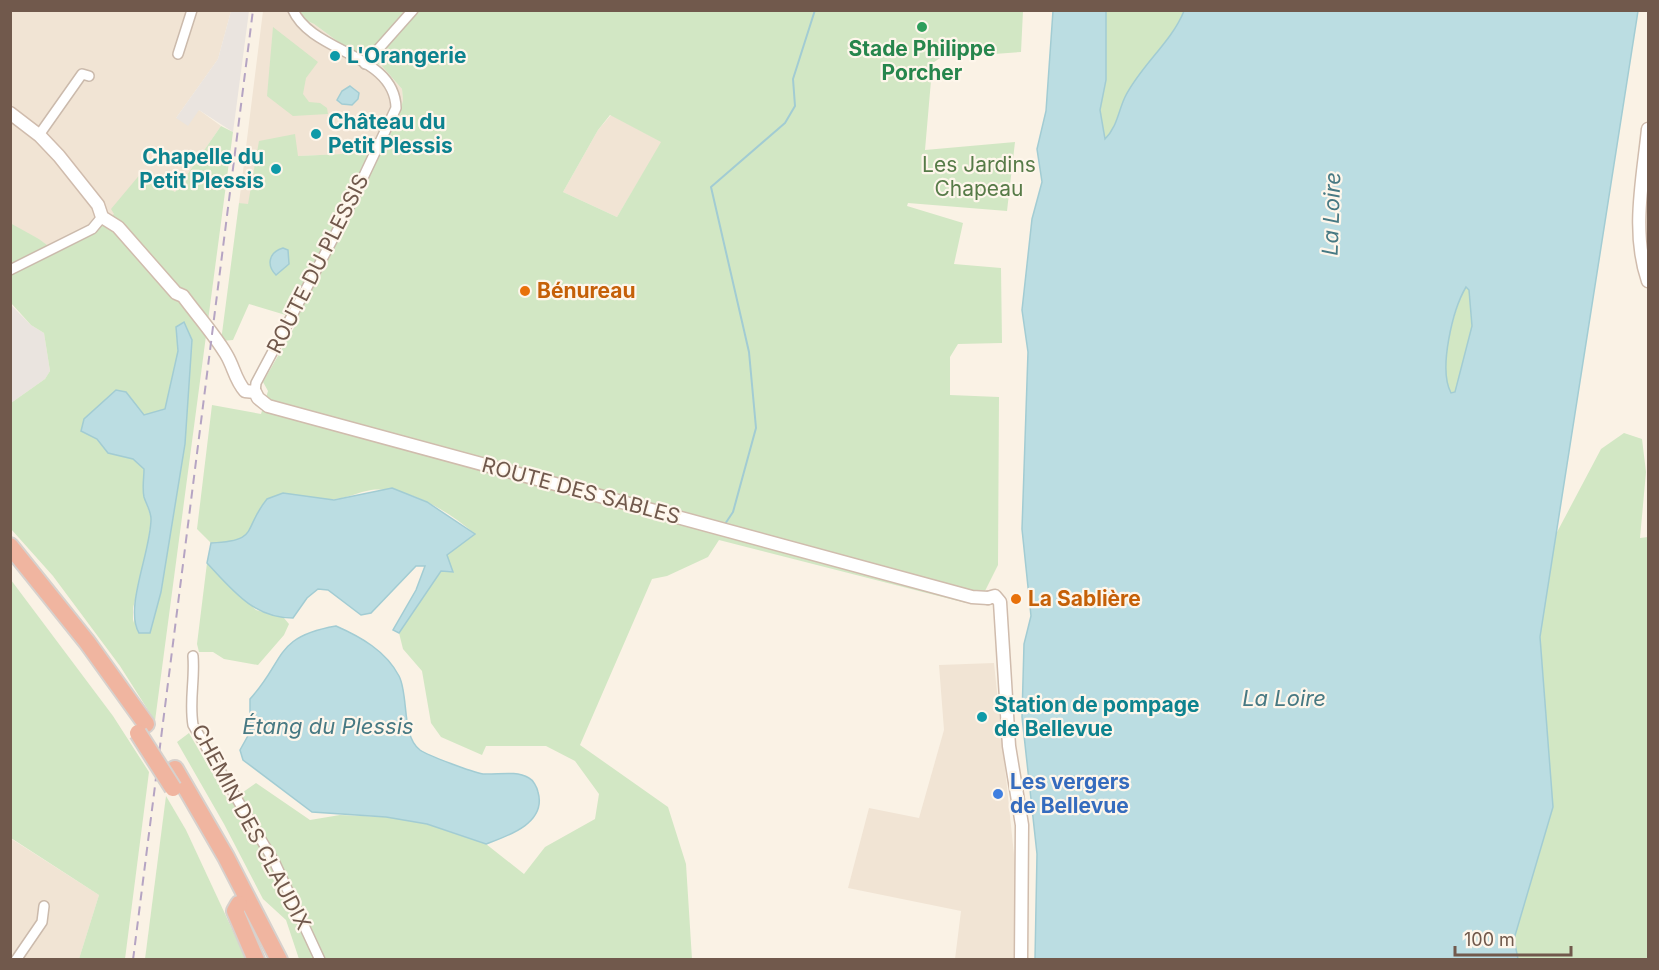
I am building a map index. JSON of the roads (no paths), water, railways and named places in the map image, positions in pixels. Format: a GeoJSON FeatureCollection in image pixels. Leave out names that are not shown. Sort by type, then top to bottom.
{"type":"FeatureCollection","features":[{"type":"Feature","properties":{"kind":"highway"},"geometry":{"type":"LineString","coordinates":[[10,546],[87,642],[142,728],[173,788],[239,904],[267,960]]}},
{"type":"Feature","properties":{"kind":"highway"},"geometry":{"type":"LineString","coordinates":[[10,563],[175,770],[226,856],[279,960]]}},
{"type":"Feature","properties":{"kind":"highway"},"geometry":{"type":"LineString","coordinates":[[239,904],[235,911],[256,960]]}},
{"type":"Feature","properties":{"kind":"street"},"geometry":{"type":"LineString","coordinates":[[178,54],[192,10]]}},
{"type":"Feature","properties":{"kind":"street","name":"ROUTE DU PLESSIS"},"geometry":{"type":"LineString","coordinates":[[255,392],[256,383],[301,296],[314,276],[393,117],[396,99],[390,86],[378,73],[306,28],[293,10]]}},
{"type":"Feature","properties":{"kind":"street"},"geometry":{"type":"LineString","coordinates":[[365,64],[414,10]]}},
{"type":"Feature","properties":{"kind":"street"},"geometry":{"type":"LineString","coordinates":[[39,135],[82,74],[89,76]]}},
{"type":"Feature","properties":{"kind":"street"},"geometry":{"type":"LineString","coordinates":[[10,113],[39,135],[76,175],[98,205],[102,217],[92,229],[10,270]]}},
{"type":"Feature","properties":{"kind":"street"},"geometry":{"type":"LineString","coordinates":[[1648,129],[1639,224],[1641,254],[1648,281]]}},
{"type":"Feature","properties":{"kind":"street","name":"ROUTE DES SABLES"},"geometry":{"type":"LineString","coordinates":[[102,217],[118,227],[176,293],[183,296],[222,348],[233,367],[237,383],[245,392],[255,392],[258,398],[268,406],[972,597],[991,605],[999,628],[1009,746],[1022,825],[1021,960]]}},
{"type":"Feature","properties":{"kind":"street","name":"CHEMIN DES CLAUDIX"},"geometry":{"type":"LineString","coordinates":[[193,656],[195,674],[190,707],[193,724],[275,863],[320,960]]}},
{"type":"Feature","properties":{"kind":"street"},"geometry":{"type":"LineString","coordinates":[[16,960],[42,922],[44,906]]}},
{"type":"Feature","properties":{"kind":"water","name":"La Loire"},"geometry":{"type":"Polygon","coordinates":[[[1053,11],[1106,11],[1106,80],[1100,110],[1105,139],[1115,124],[1132,85],[1172,33],[1184,11],[1638,11],[1540,637],[1553,807],[1514,939],[1518,959],[1035,959],[1037,854],[1022,717],[1024,644],[1031,616],[1022,529],[1028,352],[1022,310],[1032,219],[1042,182],[1037,149],[1046,111],[1053,11]],[[1466,287],[1456,309],[1449,339],[1446,369],[1451,393],[1455,392],[1472,326],[1469,290],[1466,287]]]}},
{"type":"Feature","properties":{"kind":"water"},"geometry":{"type":"Polygon","coordinates":[[[350,86],[359,93],[358,99],[352,105],[342,104],[337,100],[342,91],[350,86]]]}},
{"type":"Feature","properties":{"kind":"water"},"geometry":{"type":"Polygon","coordinates":[[[283,248],[288,250],[289,264],[276,275],[271,267],[270,259],[275,252],[283,248]]]}},
{"type":"Feature","properties":{"kind":"water"},"geometry":{"type":"Polygon","coordinates":[[[184,322],[192,340],[185,444],[161,592],[150,633],[139,633],[135,622],[136,594],[151,519],[143,494],[144,469],[133,459],[108,453],[97,439],[81,431],[84,419],[116,390],[126,392],[144,415],[165,409],[178,351],[176,327],[184,322]]]}},
{"type":"Feature","properties":{"kind":"water"},"geometry":{"type":"Polygon","coordinates":[[[392,488],[427,502],[475,534],[447,555],[453,572],[441,571],[399,633],[393,630],[416,590],[425,566],[416,566],[371,613],[361,615],[328,590],[318,589],[307,598],[293,618],[267,613],[245,601],[207,563],[211,543],[237,540],[244,536],[267,499],[283,493],[334,500],[392,488]]]}},
{"type":"Feature","properties":{"kind":"water","name":"Étang du Plessis"},"geometry":{"type":"Polygon","coordinates":[[[336,626],[372,646],[394,667],[402,684],[410,735],[420,750],[478,773],[512,773],[529,778],[533,782],[537,788],[539,803],[537,812],[524,827],[486,844],[427,824],[386,817],[312,812],[243,760],[240,750],[250,732],[250,699],[291,644],[316,631],[336,626]]]}},
{"type":"Feature","properties":{"kind":"waterway"},"geometry":{"type":"LineString","coordinates":[[725,524],[733,512],[756,428],[749,352],[711,187],[785,123],[795,106],[793,79],[815,10]]}},
{"type":"Feature","properties":{"kind":"railway"},"geometry":{"type":"LineString","coordinates":[[133,960],[253,10]]}},
{"type":"Feature","properties":{"kind":"place","name":"Stade Philippe Porcher"},"geometry":{"type":"Point","coordinates":[922,27]}},
{"type":"Feature","properties":{"kind":"place","name":"L'Orangerie"},"geometry":{"type":"Point","coordinates":[335,56]}},
{"type":"Feature","properties":{"kind":"place","name":"Château du Petit Plessis"},"geometry":{"type":"Point","coordinates":[316,134]}},
{"type":"Feature","properties":{"kind":"place","name":"Chapelle du Petit Plessis"},"geometry":{"type":"Point","coordinates":[276,169]}},
{"type":"Feature","properties":{"kind":"place","name":"Bénureau"},"geometry":{"type":"Point","coordinates":[525,291]}},
{"type":"Feature","properties":{"kind":"place","name":"La Sablière"},"geometry":{"type":"Point","coordinates":[1016,599]}},
{"type":"Feature","properties":{"kind":"place","name":"Station de pompage de Bellevue"},"geometry":{"type":"Point","coordinates":[982,717]}},
{"type":"Feature","properties":{"kind":"place","name":"Les vergers de Bellevue"},"geometry":{"type":"Point","coordinates":[998,794]}},
{"type":"Feature","properties":{"kind":"park label","name":"Les Jardins Chapeau"},"geometry":{"type":"Point","coordinates":[979,177]}}]}
